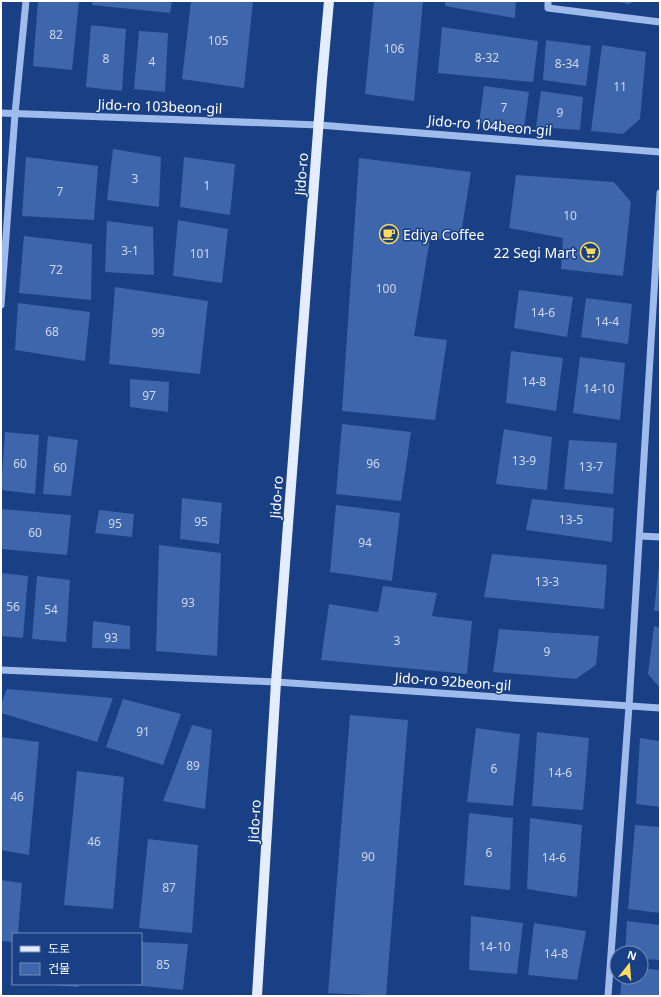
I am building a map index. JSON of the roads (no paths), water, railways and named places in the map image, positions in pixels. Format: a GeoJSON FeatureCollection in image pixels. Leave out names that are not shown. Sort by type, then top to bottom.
{"type":"FeatureCollection","features":[{"type":"Feature","properties":{"kind":"main road","name":"Jido-ro"},"geometry":{"type":"LineString","coordinates":[[257,996],[276,682],[329,1]]}},
{"type":"Feature","properties":{"kind":"street"},"geometry":{"type":"LineString","coordinates":[[1,305],[15,114],[26,1]]}},
{"type":"Feature","properties":{"kind":"street"},"geometry":{"type":"LineString","coordinates":[[548,1],[548,8],[660,22]]}},
{"type":"Feature","properties":{"kind":"street","name":"Jido-ro 103beon-gil"},"geometry":{"type":"LineString","coordinates":[[1,113],[319,125]]}},
{"type":"Feature","properties":{"kind":"street","name":"Jido-ro 104beon-gil"},"geometry":{"type":"LineString","coordinates":[[319,125],[660,152]]}},
{"type":"Feature","properties":{"kind":"street"},"geometry":{"type":"LineString","coordinates":[[608,996],[629,706],[660,193]]}},
{"type":"Feature","properties":{"kind":"street"},"geometry":{"type":"LineString","coordinates":[[651,339],[660,340]]}},
{"type":"Feature","properties":{"kind":"street"},"geometry":{"type":"LineString","coordinates":[[640,536],[660,537]]}},
{"type":"Feature","properties":{"kind":"street","name":"Jido-ro 92beon-gil"},"geometry":{"type":"LineString","coordinates":[[1,670],[276,682],[660,708]]}},
{"type":"Feature","properties":{"kind":"place","name":"Ediya Coffee"},"geometry":{"type":"Point","coordinates":[389,234]}},
{"type":"Feature","properties":{"kind":"place","name":"22 Segi Mart"},"geometry":{"type":"Point","coordinates":[590,252]}}]}
